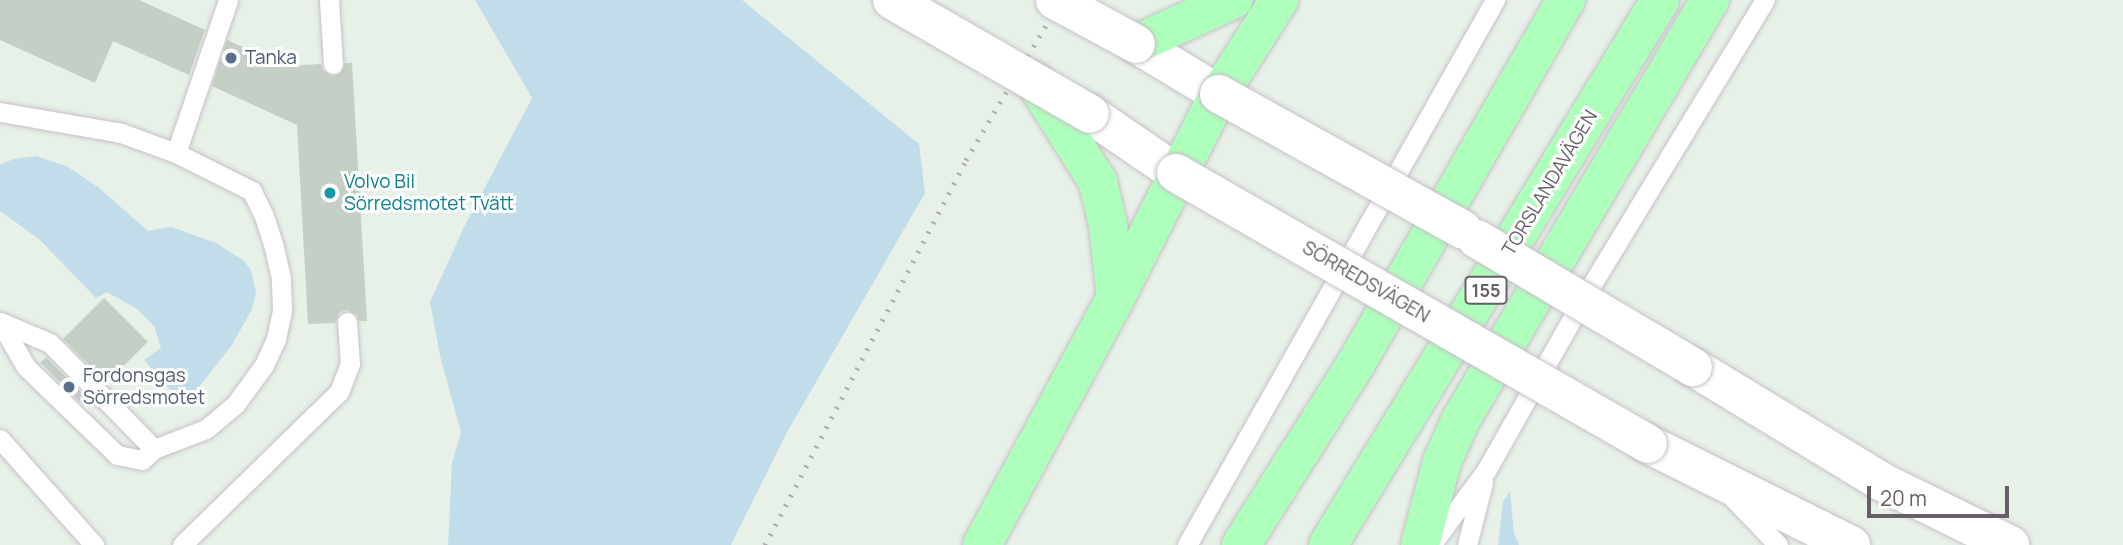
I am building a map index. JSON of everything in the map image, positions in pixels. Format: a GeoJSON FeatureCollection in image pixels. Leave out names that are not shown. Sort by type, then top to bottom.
{"type":"FeatureCollection","features":[{"type":"Feature","properties":{"kind":"main road"},"geometry":{"type":"LineString","coordinates":[[1136,44],[1233,0]]}},
{"type":"Feature","properties":{"kind":"main road"},"geometry":{"type":"LineString","coordinates":[[982,545],[1116,298],[1176,173],[1219,94],[1279,0]]}},
{"type":"Feature","properties":{"kind":"main road"},"geometry":{"type":"LineString","coordinates":[[1241,545],[1354,366],[1566,0]]}},
{"type":"Feature","properties":{"kind":"main road","name":"TORSLANDAVÄGEN"},"geometry":{"type":"LineString","coordinates":[[1328,545],[1660,0]]}},
{"type":"Feature","properties":{"kind":"main road"},"geometry":{"type":"LineString","coordinates":[[1420,545],[1442,462],[1460,421],[1710,0]]}},
{"type":"Feature","properties":{"kind":"main road"},"geometry":{"type":"LineString","coordinates":[[1035,82],[1098,182],[1108,225],[1116,298]]}},
{"type":"Feature","properties":{"kind":"street","name":"SÖRREDSVÄGEN"},"geometry":{"type":"LineString","coordinates":[[892,0],[1103,121],[1176,173],[1648,444],[1851,545]]}},
{"type":"Feature","properties":{"kind":"street"},"geometry":{"type":"LineString","coordinates":[[1055,0],[1470,235],[1882,482],[2010,545]]}},
{"type":"Feature","properties":{"kind":"lane"},"geometry":{"type":"LineString","coordinates":[[176,153],[228,0]]}},
{"type":"Feature","properties":{"kind":"lane"},"geometry":{"type":"LineString","coordinates":[[329,0],[333,64]]}},
{"type":"Feature","properties":{"kind":"lane"},"geometry":{"type":"LineString","coordinates":[[1187,545],[1495,0]]}},
{"type":"Feature","properties":{"kind":"lane"},"geometry":{"type":"LineString","coordinates":[[1431,545],[1487,469],[1589,288],[1765,0]]}},
{"type":"Feature","properties":{"kind":"lane"},"geometry":{"type":"LineString","coordinates":[[0,112],[121,133],[176,153],[252,191],[274,247],[281,278],[282,310],[276,339],[264,365],[235,405],[206,429],[155,449],[142,460],[117,455],[26,367],[0,322]]}},
{"type":"Feature","properties":{"kind":"lane"},"geometry":{"type":"LineString","coordinates":[[0,322],[50,343],[155,449]]}},
{"type":"Feature","properties":{"kind":"lane"},"geometry":{"type":"LineString","coordinates":[[182,545],[339,392],[350,364],[347,322]]}},
{"type":"Feature","properties":{"kind":"lane"},"geometry":{"type":"LineString","coordinates":[[0,439],[94,545]]}},
{"type":"Feature","properties":{"kind":"lane"},"geometry":{"type":"LineString","coordinates":[[1467,545],[1487,469]]}},
{"type":"Feature","properties":{"kind":"lane"},"geometry":{"type":"LineString","coordinates":[[1713,477],[1778,545]]}},
{"type":"Feature","properties":{"kind":"shaded area"},"geometry":{"type":"Polygon","coordinates":[[[475,0],[742,0],[919,144],[925,193],[786,434],[731,545],[448,545],[452,463],[461,432],[440,356],[430,302],[464,227],[532,98],[475,0]]]}},
{"type":"Feature","properties":{"kind":"shaded area"},"geometry":{"type":"Polygon","coordinates":[[[36,156],[68,167],[98,187],[148,231],[171,227],[216,243],[244,261],[251,270],[256,293],[252,309],[232,345],[196,391],[183,398],[173,393],[144,360],[161,348],[154,326],[137,309],[107,292],[96,298],[39,239],[0,211],[0,165],[13,159],[36,156]]]}},
{"type":"Feature","properties":{"kind":"shaded area"},"geometry":{"type":"Polygon","coordinates":[[[1510,491],[1514,534],[1519,545],[1498,545],[1503,502],[1510,491]]]}},
{"type":"Feature","properties":{"kind":"building"},"geometry":{"type":"Polygon","coordinates":[[[0,0],[139,0],[205,30],[189,75],[113,41],[95,83],[0,40],[0,0]]]}},
{"type":"Feature","properties":{"kind":"building","name":"Volvo Bil Sörredsmotet Tvätt"},"geometry":{"type":"Polygon","coordinates":[[[227,40],[286,66],[321,64],[323,71],[333,76],[340,74],[345,63],[352,63],[367,321],[359,321],[357,315],[347,310],[340,312],[335,323],[308,324],[297,125],[212,86],[227,40]]]}},
{"type":"Feature","properties":{"kind":"building"},"geometry":{"type":"Polygon","coordinates":[[[104,298],[148,342],[107,383],[63,339],[104,298]]]}},
{"type":"Feature","properties":{"kind":"building"},"geometry":{"type":"Polygon","coordinates":[[[46,357],[89,400],[83,406],[40,363],[46,357]]]}},
{"type":"Feature","properties":{"kind":"railway"},"geometry":{"type":"LineString","coordinates":[[765,545],[966,160],[1061,0]]}},
{"type":"Feature","properties":{"kind":"place","name":"Tanka"},"geometry":{"type":"Point","coordinates":[231,58]}},
{"type":"Feature","properties":{"kind":"place","name":"Volvo Bil Sörredsmotet Tvätt"},"geometry":{"type":"Point","coordinates":[330,193]}},
{"type":"Feature","properties":{"kind":"place","name":"Fordonsgas Sörredsmotet"},"geometry":{"type":"Point","coordinates":[69,387]}}]}
